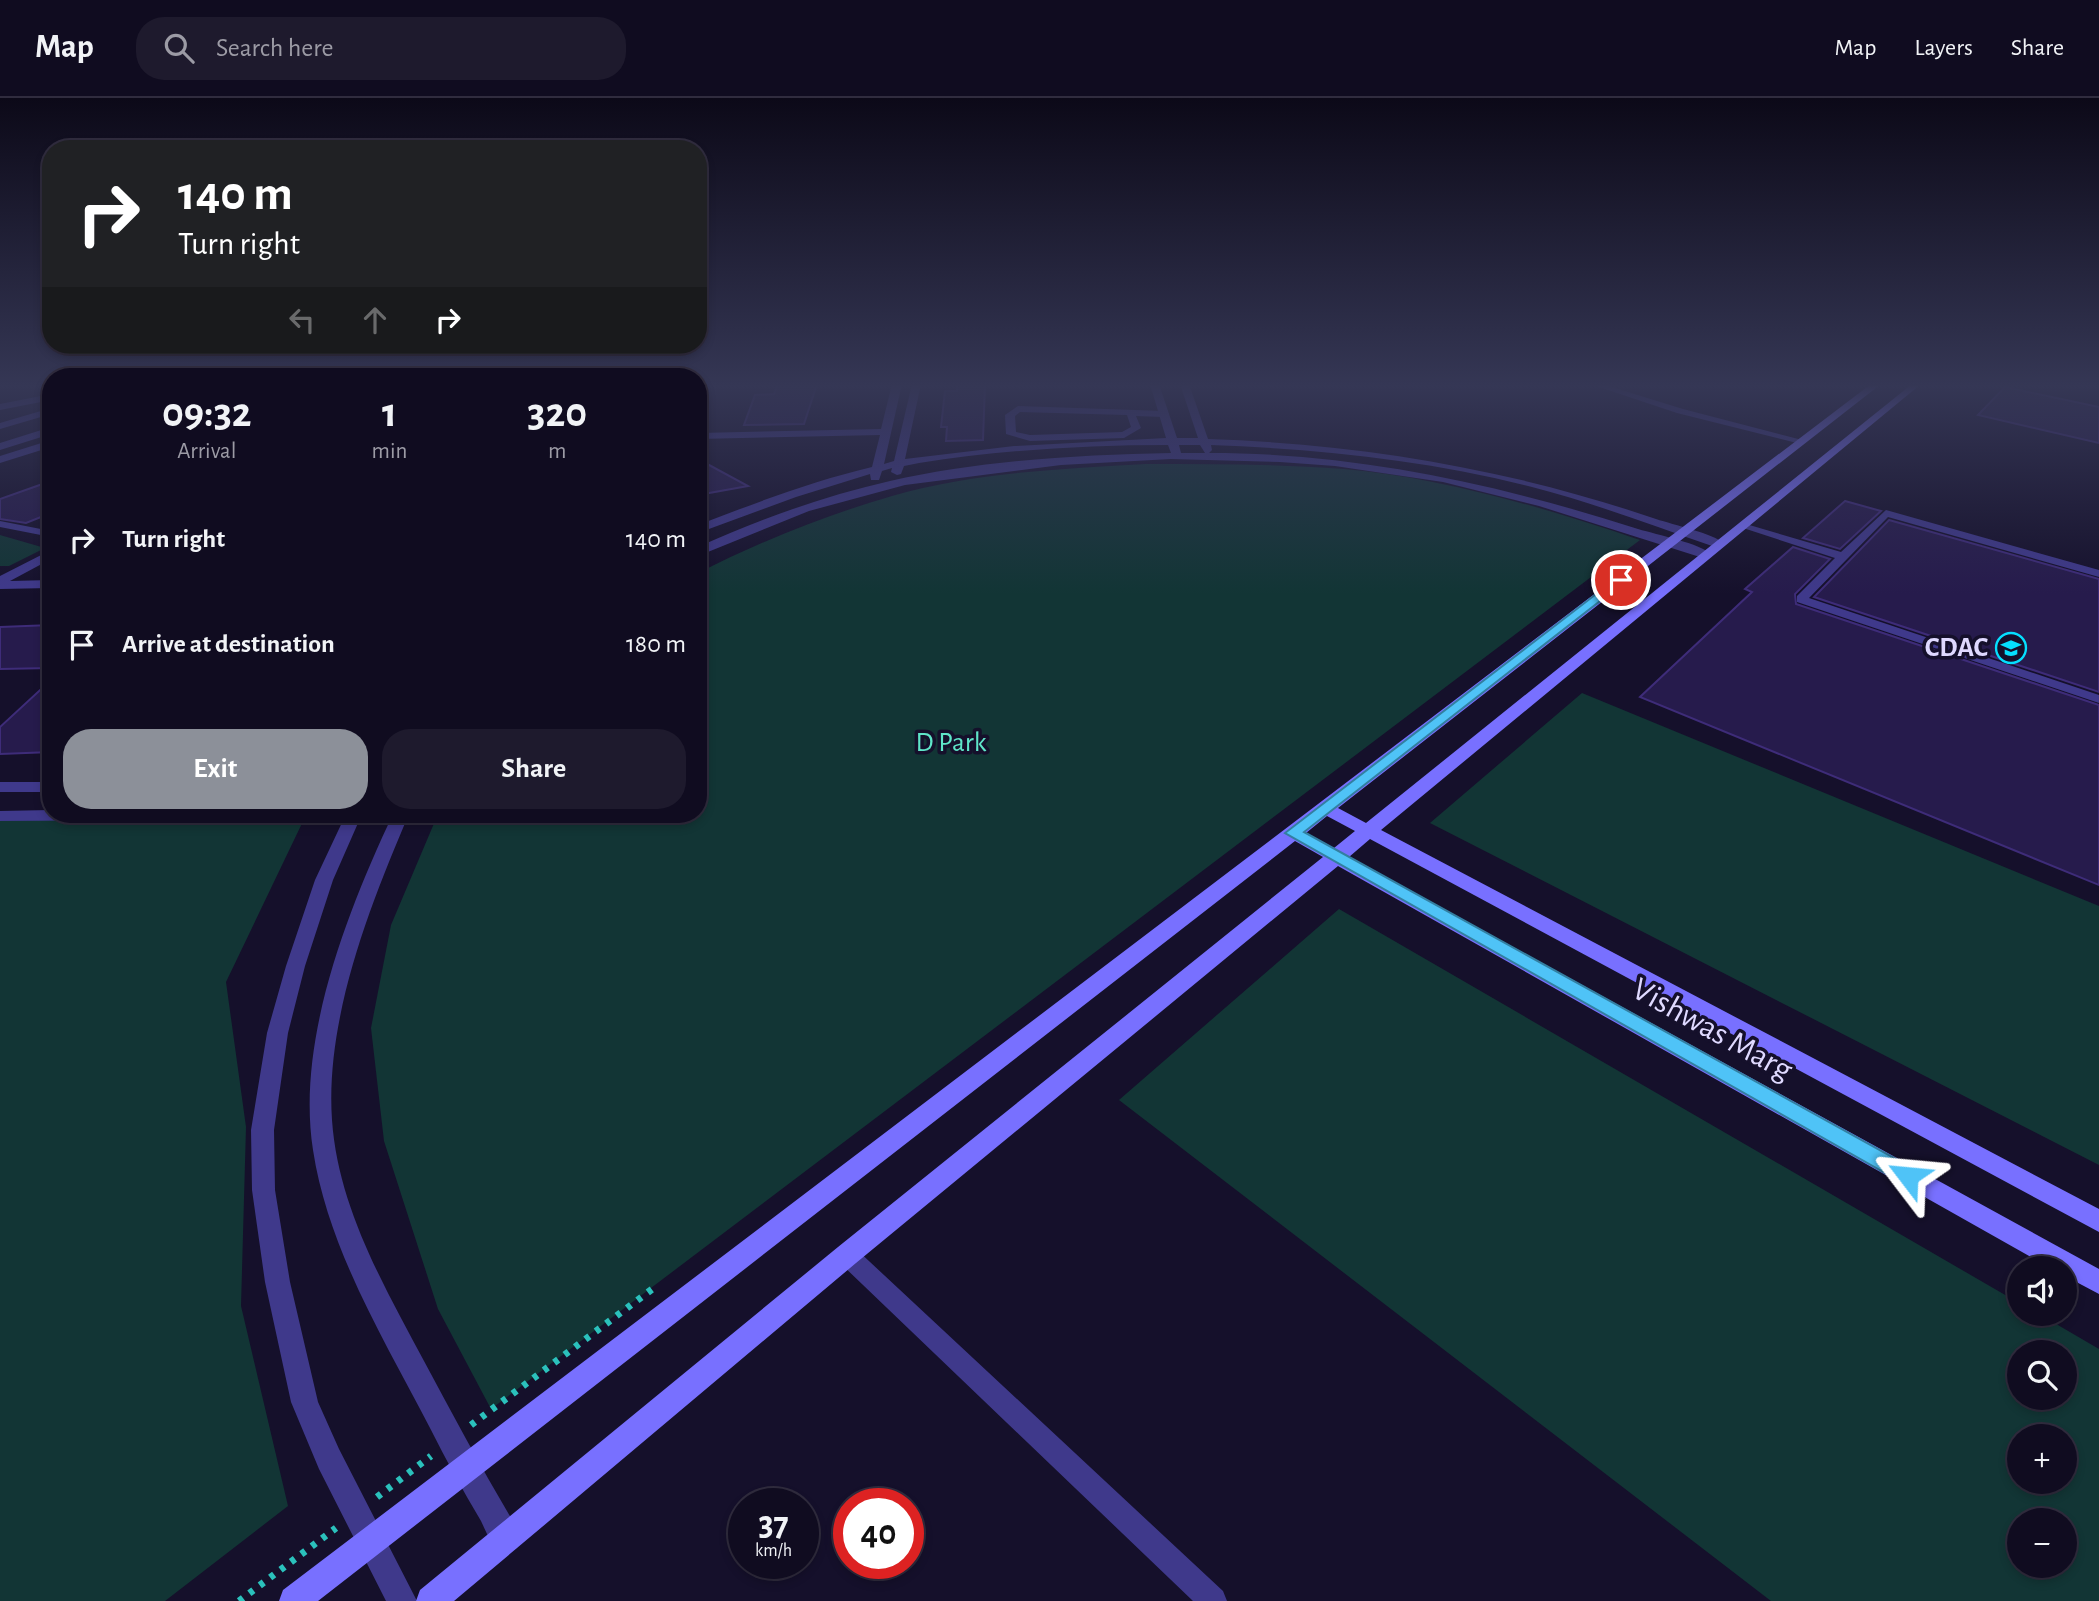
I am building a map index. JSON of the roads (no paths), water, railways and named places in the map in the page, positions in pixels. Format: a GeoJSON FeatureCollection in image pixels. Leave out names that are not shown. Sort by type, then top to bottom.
{"type":"FeatureCollection","features":[{"type":"Feature","properties":{"kind":"street"},"geometry":{"type":"LineString","coordinates":[[0,460],[18,454]]}},
{"type":"Feature","properties":{"kind":"street"},"geometry":{"type":"LineString","coordinates":[[874,488],[880,454]]}},
{"type":"Feature","properties":{"kind":"street"},"geometry":{"type":"LineString","coordinates":[[894,484],[901,454]]}},
{"type":"Feature","properties":{"kind":"street"},"geometry":{"type":"LineString","coordinates":[[707,525],[826,483],[876,469],[980,454]]}},
{"type":"Feature","properties":{"kind":"street"},"geometry":{"type":"LineString","coordinates":[[1373,454],[1431,462],[1522,482],[1676,537],[1707,555]]}},
{"type":"Feature","properties":{"kind":"street"},"geometry":{"type":"LineString","coordinates":[[294,1601],[1784,454]]}},
{"type":"Feature","properties":{"kind":"street"},"geometry":{"type":"LineString","coordinates":[[431,1601],[847,1255],[1831,454]]}},
{"type":"Feature","properties":{"kind":"street"},"geometry":{"type":"LineString","coordinates":[[707,548],[823,502],[874,488],[951,473],[1118,456],[1209,456],[1346,464],[1443,479],[1676,537],[1719,544]]}},
{"type":"Feature","properties":{"kind":"street"},"geometry":{"type":"LineString","coordinates":[[743,511],[765,524]]}},
{"type":"Feature","properties":{"kind":"street"},"geometry":{"type":"LineString","coordinates":[[0,583],[7,574],[42,558]]}},
{"type":"Feature","properties":{"kind":"street"},"geometry":{"type":"LineString","coordinates":[[7,574],[42,574]]}},
{"type":"Feature","properties":{"kind":"street"},"geometry":{"type":"LineString","coordinates":[[0,583],[42,584]]}},
{"type":"Feature","properties":{"kind":"street"},"geometry":{"type":"LineString","coordinates":[[0,787],[42,787]]}},
{"type":"Feature","properties":{"kind":"street","name":"Vishwas Marg"},"geometry":{"type":"LineString","coordinates":[[1325,808],[2099,1222]]}},
{"type":"Feature","properties":{"kind":"street"},"geometry":{"type":"LineString","coordinates":[[0,816],[42,816]]}},
{"type":"Feature","properties":{"kind":"street"},"geometry":{"type":"LineString","coordinates":[[349,823],[340,838],[300,951],[277,1039],[264,1103],[262,1156],[279,1293],[306,1408],[356,1514],[402,1601]]}},
{"type":"Feature","properties":{"kind":"street"},"geometry":{"type":"LineString","coordinates":[[397,823],[365,905],[327,1028],[321,1119],[333,1188],[355,1253],[466,1471],[507,1538]]}},
{"type":"Feature","properties":{"kind":"street","name":"Vishwas Marg"},"geometry":{"type":"LineString","coordinates":[[1293,833],[2099,1282]]}},
{"type":"Feature","properties":{"kind":"lane"},"geometry":{"type":"LineString","coordinates":[[2099,574],[1886,513],[1801,599],[2099,699]]}},
{"type":"Feature","properties":{"kind":"lane"},"geometry":{"type":"LineString","coordinates":[[0,524],[42,532]]}},
{"type":"Feature","properties":{"kind":"lane"},"geometry":{"type":"LineString","coordinates":[[1742,526],[1845,557]]}},
{"type":"Feature","properties":{"kind":"lane"},"geometry":{"type":"LineString","coordinates":[[847,1255],[1213,1601]]}},
{"type":"Feature","properties":{"kind":"place","name":"CDAC"},"geometry":{"type":"Point","coordinates":[2011,648]}},
{"type":"Feature","properties":{"kind":"park label","name":"D Park"},"geometry":{"type":"Point","coordinates":[951,743]}}]}
